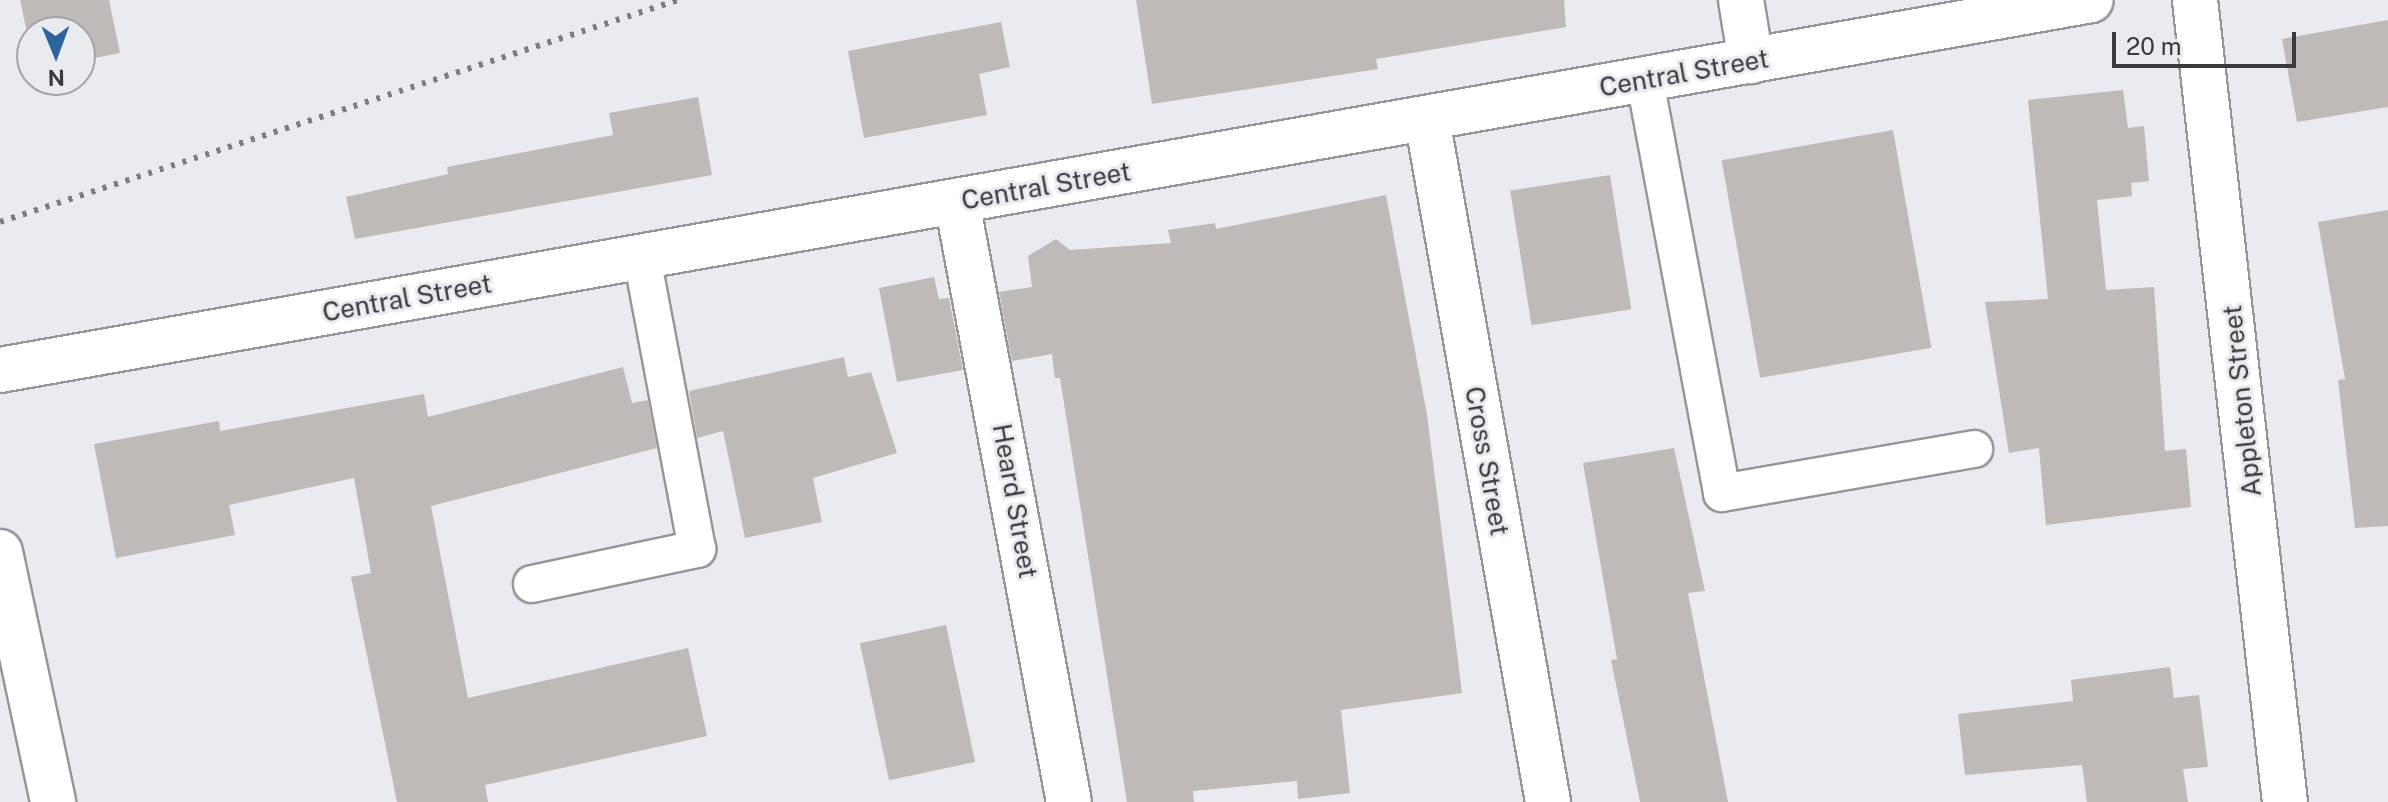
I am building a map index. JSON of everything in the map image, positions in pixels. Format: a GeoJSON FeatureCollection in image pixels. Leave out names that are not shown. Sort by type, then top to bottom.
{"type":"FeatureCollection","features":[{"type":"Feature","properties":{"kind":"street"},"geometry":{"type":"LineString","coordinates":[[1741,0],[1751,61]]}},
{"type":"Feature","properties":{"kind":"street","name":"Central Street"},"geometry":{"type":"LineString","coordinates":[[0,370],[2091,0]]}},
{"type":"Feature","properties":{"kind":"street","name":"Appleton Street"},"geometry":{"type":"LineString","coordinates":[[2195,0],[2285,802]]}},
{"type":"Feature","properties":{"kind":"street","name":"Cross Street"},"geometry":{"type":"LineString","coordinates":[[1427,119],[1548,802]]}},
{"type":"Feature","properties":{"kind":"street","name":"Heard Street"},"geometry":{"type":"LineString","coordinates":[[957,202],[1069,802]]}},
{"type":"Feature","properties":{"kind":"street"},"geometry":{"type":"LineString","coordinates":[[0,552],[53,802]]}},
{"type":"Feature","properties":{"kind":"lane"},"geometry":{"type":"LineString","coordinates":[[1645,81],[1722,493],[1974,449]]}},
{"type":"Feature","properties":{"kind":"lane"},"geometry":{"type":"LineString","coordinates":[[532,584],[697,549],[642,257]]}},
{"type":"Feature","properties":{"kind":"building"},"geometry":{"type":"Polygon","coordinates":[[[20,0],[109,0],[120,53],[96,58],[96,16],[23,16],[20,0]]]}},
{"type":"Feature","properties":{"kind":"building"},"geometry":{"type":"Polygon","coordinates":[[[1136,0],[1564,0],[1566,27],[1376,59],[1378,69],[1152,104],[1136,0]]]}},
{"type":"Feature","properties":{"kind":"building"},"geometry":{"type":"Polygon","coordinates":[[[2388,20],[2388,107],[2297,122],[2282,39],[2388,20]]]}},
{"type":"Feature","properties":{"kind":"building"},"geometry":{"type":"Polygon","coordinates":[[[1001,22],[1010,67],[979,74],[987,115],[864,138],[848,51],[1001,22]]]}},
{"type":"Feature","properties":{"kind":"building"},"geometry":{"type":"Polygon","coordinates":[[[2123,90],[2128,128],[2144,126],[2149,181],[2131,183],[2132,196],[2097,200],[2106,290],[2154,287],[2165,451],[2186,449],[2191,507],[2046,525],[2039,448],[2009,453],[1985,302],[2048,299],[2028,100],[2123,90]]]}},
{"type":"Feature","properties":{"kind":"building"},"geometry":{"type":"Polygon","coordinates":[[[698,97],[712,175],[355,239],[346,197],[448,174],[447,167],[613,135],[609,113],[698,97]]]}},
{"type":"Feature","properties":{"kind":"building"},"geometry":{"type":"Polygon","coordinates":[[[1893,130],[1931,348],[1760,378],[1722,160],[1893,130]]]}},
{"type":"Feature","properties":{"kind":"building"},"geometry":{"type":"Polygon","coordinates":[[[1610,175],[1631,309],[1532,325],[1510,191],[1610,175]]]}},
{"type":"Feature","properties":{"kind":"building"},"geometry":{"type":"Polygon","coordinates":[[[1386,195],[1427,415],[1462,693],[1341,710],[1350,793],[1298,799],[1297,781],[1193,791],[1194,802],[1127,802],[1060,378],[1055,378],[1052,354],[1012,361],[999,292],[1032,287],[1028,256],[1056,239],[1070,250],[1171,243],[1168,230],[1215,223],[1216,229],[1386,195]]]}},
{"type":"Feature","properties":{"kind":"building"},"geometry":{"type":"Polygon","coordinates":[[[2388,210],[2388,526],[2355,528],[2338,380],[2345,379],[2318,222],[2388,210]]]}},
{"type":"Feature","properties":{"kind":"building"},"geometry":{"type":"Polygon","coordinates":[[[934,277],[939,299],[949,298],[963,370],[897,382],[879,288],[934,277]]]}},
{"type":"Feature","properties":{"kind":"building"},"geometry":{"type":"Polygon","coordinates":[[[844,357],[848,377],[871,372],[897,453],[813,478],[822,522],[745,538],[723,431],[697,438],[689,391],[844,357]]]}},
{"type":"Feature","properties":{"kind":"building"},"geometry":{"type":"Polygon","coordinates":[[[623,367],[632,403],[648,400],[657,448],[431,506],[468,698],[688,648],[707,736],[485,785],[488,802],[397,802],[351,577],[371,573],[354,478],[229,505],[235,535],[116,558],[94,444],[219,421],[220,431],[424,394],[428,417],[623,367]]]}},
{"type":"Feature","properties":{"kind":"building"},"geometry":{"type":"Polygon","coordinates":[[[1674,448],[1705,591],[1688,593],[1728,802],[1640,802],[1611,660],[1617,659],[1583,463],[1674,448]]]}},
{"type":"Feature","properties":{"kind":"building"},"geometry":{"type":"Polygon","coordinates":[[[946,625],[975,762],[889,780],[860,643],[946,625]]]}},
{"type":"Feature","properties":{"kind":"building"},"geometry":{"type":"Polygon","coordinates":[[[2170,667],[2174,698],[2199,695],[2208,767],[2183,769],[2188,802],[2087,802],[2082,765],[1965,775],[1958,714],[2073,701],[2071,680],[2170,667]]]}},
{"type":"Feature","properties":{"kind":"railway"},"geometry":{"type":"LineString","coordinates":[[0,222],[678,0]]}}]}
